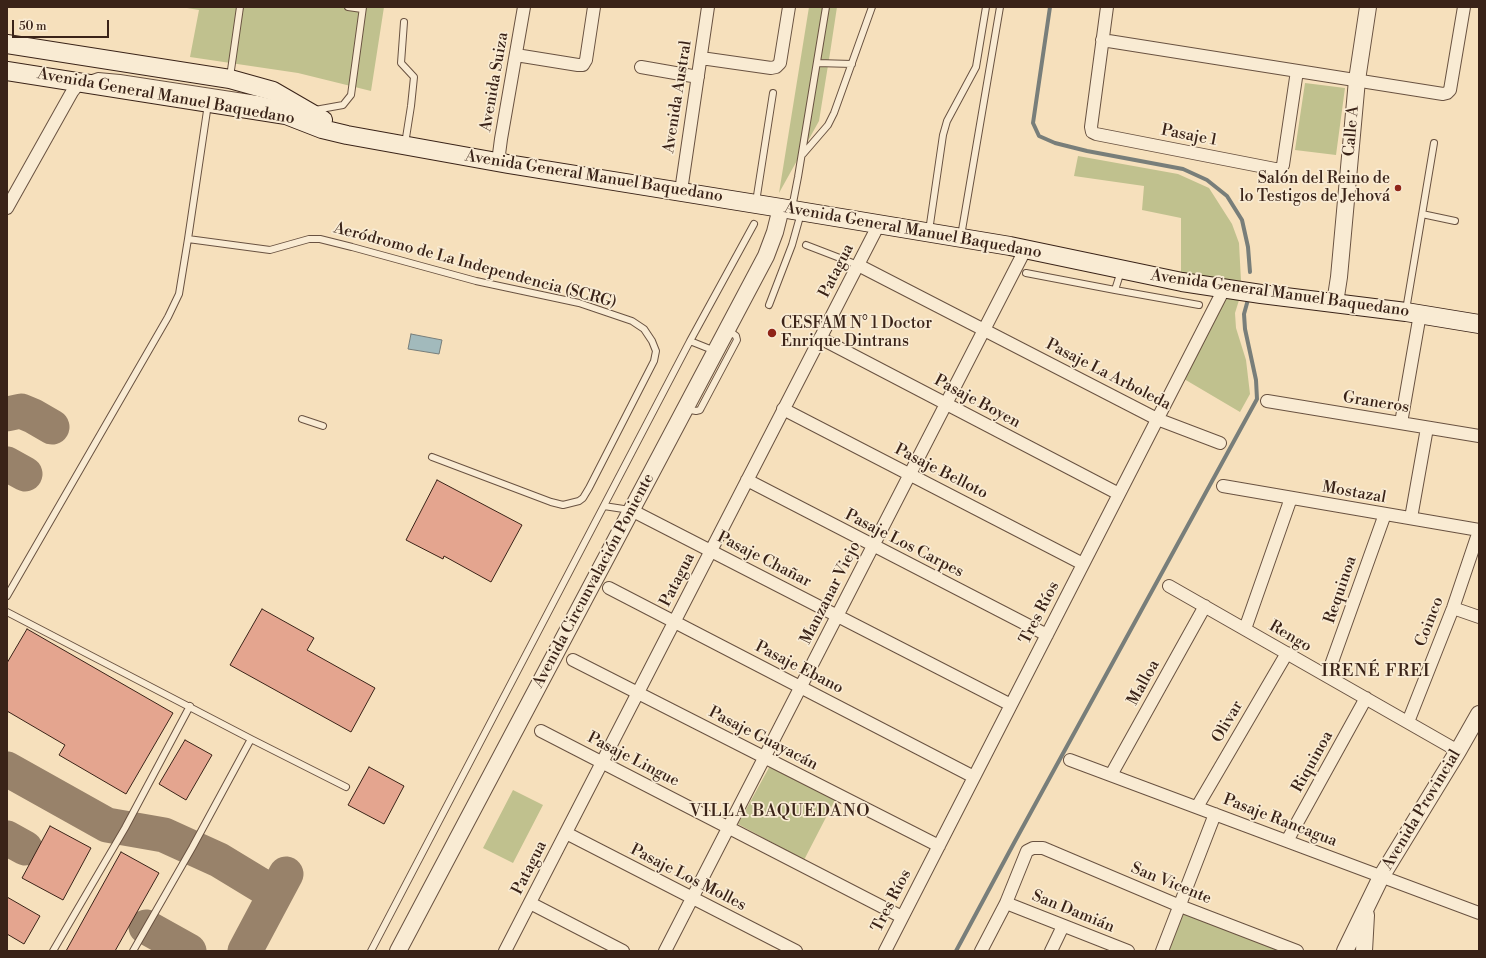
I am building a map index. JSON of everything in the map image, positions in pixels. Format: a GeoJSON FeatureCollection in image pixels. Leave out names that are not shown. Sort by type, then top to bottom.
{"type":"FeatureCollection","features":[{"type":"Feature","properties":{"kind":"main road","name":"Avenida General Manuel Baquedano"},"geometry":{"type":"LineString","coordinates":[[7,44],[230,79],[273,91],[291,102],[309,110],[347,135]]}},
{"type":"Feature","properties":{"kind":"main road","name":"Avenida General Manuel Baquedano"},"geometry":{"type":"LineString","coordinates":[[7,71],[286,115],[322,129],[405,146],[929,232],[1224,289],[1413,313],[1479,324]]}},
{"type":"Feature","properties":{"kind":"street","name":"Avenida Suiza"},"geometry":{"type":"LineString","coordinates":[[498,162],[500,139],[524,7]]}},
{"type":"Feature","properties":{"kind":"street"},"geometry":{"type":"LineString","coordinates":[[516,55],[583,65],[586,60],[594,7]]}},
{"type":"Feature","properties":{"kind":"street","name":"Avenida Austral"},"geometry":{"type":"LineString","coordinates":[[680,191],[708,7]]}},
{"type":"Feature","properties":{"kind":"street"},"geometry":{"type":"LineString","coordinates":[[701,58],[771,68],[776,67],[780,63],[789,7]]}},
{"type":"Feature","properties":{"kind":"street"},"geometry":{"type":"LineString","coordinates":[[1107,7],[1102,40],[1443,94],[1450,90],[1464,7]]}},
{"type":"Feature","properties":{"kind":"street","name":"Calle A"},"geometry":{"type":"LineString","coordinates":[[1335,304],[1339,276],[1357,80],[1368,7]]}},
{"type":"Feature","properties":{"kind":"street","name":"Pasaje 1"},"geometry":{"type":"LineString","coordinates":[[1102,40],[1091,127],[1092,132],[1275,169],[1280,168],[1283,165],[1297,71]]}},
{"type":"Feature","properties":{"kind":"street"},"geometry":{"type":"LineString","coordinates":[[641,67],[698,77]]}},
{"type":"Feature","properties":{"kind":"street"},"geometry":{"type":"LineString","coordinates":[[7,208],[72,92],[80,82]]}},
{"type":"Feature","properties":{"kind":"street","name":"Avenida Circunvalación Poniente"},"geometry":{"type":"LineString","coordinates":[[398,951],[727,329],[768,250],[775,232],[791,209]]}},
{"type":"Feature","properties":{"kind":"street","name":"Patagua"},"geometry":{"type":"LineString","coordinates":[[505,951],[879,224]]}},
{"type":"Feature","properties":{"kind":"street","name":"Manzanar Viejo"},"geometry":{"type":"LineString","coordinates":[[665,951],[1025,250]]}},
{"type":"Feature","properties":{"kind":"street","name":"Pasaje La Arboleda"},"geometry":{"type":"LineString","coordinates":[[858,265],[1158,419],[1220,444]]}},
{"type":"Feature","properties":{"kind":"street","name":"Tres Ríos"},"geometry":{"type":"LineString","coordinates":[[885,951],[1224,289]]}},
{"type":"Feature","properties":{"kind":"street"},"geometry":{"type":"LineString","coordinates":[[1401,423],[1413,313]]}},
{"type":"Feature","properties":{"kind":"street","name":"Pasaje Boyen"},"geometry":{"type":"LineString","coordinates":[[820,338],[1119,494]]}},
{"type":"Feature","properties":{"kind":"street","name":"Graneros"},"geometry":{"type":"LineString","coordinates":[[1267,401],[1479,436]]}},
{"type":"Feature","properties":{"kind":"street","name":"Pasaje Belloto"},"geometry":{"type":"LineString","coordinates":[[783,409],[1083,564]]}},
{"type":"Feature","properties":{"kind":"street"},"geometry":{"type":"LineString","coordinates":[[1411,518],[1427,428]]}},
{"type":"Feature","properties":{"kind":"street","name":"Pasaje Los Carpes"},"geometry":{"type":"LineString","coordinates":[[747,480],[1047,635]]}},
{"type":"Feature","properties":{"kind":"street","name":"Mostazal"},"geometry":{"type":"LineString","coordinates":[[1223,486],[1479,530]]}},
{"type":"Feature","properties":{"kind":"street"},"geometry":{"type":"LineString","coordinates":[[1245,629],[1292,498]]}},
{"type":"Feature","properties":{"kind":"street","name":"Pasaje Chañar"},"geometry":{"type":"LineString","coordinates":[[631,510],[1011,705]]}},
{"type":"Feature","properties":{"kind":"street","name":"Requinoa"},"geometry":{"type":"LineString","coordinates":[[1327,676],[1385,514]]}},
{"type":"Feature","properties":{"kind":"street","name":"Coinco"},"geometry":{"type":"LineString","coordinates":[[1408,722],[1453,608],[1479,530]]}},
{"type":"Feature","properties":{"kind":"street","name":"Rengo"},"geometry":{"type":"LineString","coordinates":[[1169,586],[1458,751]]}},
{"type":"Feature","properties":{"kind":"street","name":"Pasaje Ebano"},"geometry":{"type":"LineString","coordinates":[[609,588],[974,776]]}},
{"type":"Feature","properties":{"kind":"street","name":"Malloa"},"geometry":{"type":"LineString","coordinates":[[1111,775],[1205,606]]}},
{"type":"Feature","properties":{"kind":"street"},"geometry":{"type":"LineString","coordinates":[[1453,608],[1479,617]]}},
{"type":"Feature","properties":{"kind":"street","name":"Olivar"},"geometry":{"type":"LineString","coordinates":[[1197,807],[1286,653]]}},
{"type":"Feature","properties":{"kind":"street","name":"Pasaje Guayacán"},"geometry":{"type":"LineString","coordinates":[[573,660],[938,846]]}},
{"type":"Feature","properties":{"kind":"street","name":"Riquinoa"},"geometry":{"type":"LineString","coordinates":[[1287,841],[1366,698]]}},
{"type":"Feature","properties":{"kind":"street","name":"Avenida Provincial"},"geometry":{"type":"LineString","coordinates":[[1345,951],[1381,876],[1479,714]]}},
{"type":"Feature","properties":{"kind":"street","name":"Pasaje Lingue"},"geometry":{"type":"LineString","coordinates":[[541,731],[902,917]]}},
{"type":"Feature","properties":{"kind":"street","name":"Pasaje Rancagua"},"geometry":{"type":"LineString","coordinates":[[1070,760],[1479,913]]}},
{"type":"Feature","properties":{"kind":"street"},"geometry":{"type":"LineString","coordinates":[[1162,951],[1215,814]]}},
{"type":"Feature","properties":{"kind":"street","name":"Pasaje Los Molles"},"geometry":{"type":"LineString","coordinates":[[566,832],[796,951]]}},
{"type":"Feature","properties":{"kind":"street","name":"San Vicente"},"geometry":{"type":"LineString","coordinates":[[1006,903],[1027,851],[1033,848],[1043,848],[1180,906],[1297,951]]}},
{"type":"Feature","properties":{"kind":"street"},"geometry":{"type":"LineString","coordinates":[[530,903],[623,951]]}},
{"type":"Feature","properties":{"kind":"street"},"geometry":{"type":"LineString","coordinates":[[981,951],[1006,903]]}},
{"type":"Feature","properties":{"kind":"street","name":"San Damián"},"geometry":{"type":"LineString","coordinates":[[1006,903],[1123,950]]}},
{"type":"Feature","properties":{"kind":"street","name":"Avenida Provincial"},"geometry":{"type":"LineString","coordinates":[[1364,951],[1366,908]]}},
{"type":"Feature","properties":{"kind":"street"},"geometry":{"type":"LineString","coordinates":[[1051,951],[1063,926]]}},
{"type":"Feature","properties":{"kind":"lane"},"geometry":{"type":"LineString","coordinates":[[230,79],[240,7]]}},
{"type":"Feature","properties":{"kind":"lane"},"geometry":{"type":"LineString","coordinates":[[80,82],[98,76],[120,78],[257,99],[309,110],[343,105],[351,95],[363,8],[348,7]]}},
{"type":"Feature","properties":{"kind":"lane"},"geometry":{"type":"LineString","coordinates":[[769,305],[792,245],[791,209],[802,155],[826,7]]}},
{"type":"Feature","properties":{"kind":"lane"},"geometry":{"type":"LineString","coordinates":[[802,155],[828,125],[872,7]]}},
{"type":"Feature","properties":{"kind":"lane"},"geometry":{"type":"LineString","coordinates":[[929,232],[942,135],[947,121],[976,66],[986,7]]}},
{"type":"Feature","properties":{"kind":"lane"},"geometry":{"type":"LineString","coordinates":[[961,238],[1000,7]]}},
{"type":"Feature","properties":{"kind":"lane"},"geometry":{"type":"LineString","coordinates":[[404,22],[401,63],[414,77],[405,146]]}},
{"type":"Feature","properties":{"kind":"lane"},"geometry":{"type":"LineString","coordinates":[[817,63],[852,64]]}},
{"type":"Feature","properties":{"kind":"lane"},"geometry":{"type":"LineString","coordinates":[[756,203],[773,93]]}},
{"type":"Feature","properties":{"kind":"lane"},"geometry":{"type":"LineString","coordinates":[[7,596],[168,317],[179,294],[208,102]]}},
{"type":"Feature","properties":{"kind":"lane"},"geometry":{"type":"LineString","coordinates":[[1413,313],[1422,214],[1434,143]]}},
{"type":"Feature","properties":{"kind":"lane"},"geometry":{"type":"LineString","coordinates":[[1422,214],[1455,221]]}},
{"type":"Feature","properties":{"kind":"lane"},"geometry":{"type":"LineString","coordinates":[[371,951],[690,341],[754,224]]}},
{"type":"Feature","properties":{"kind":"lane","name":"Aeródromo de La Independencia (SCRG)"},"geometry":{"type":"LineString","coordinates":[[188,239],[270,250],[309,239],[320,239],[476,281],[579,303],[632,321],[644,329],[652,341],[656,351],[654,361],[589,488],[579,501],[563,505],[551,502],[432,457]]}},
{"type":"Feature","properties":{"kind":"lane"},"geometry":{"type":"LineString","coordinates":[[806,245],[858,265]]}},
{"type":"Feature","properties":{"kind":"lane"},"geometry":{"type":"LineString","coordinates":[[1115,290],[1121,269]]}},
{"type":"Feature","properties":{"kind":"lane"},"geometry":{"type":"LineString","coordinates":[[1026,273],[1199,305]]}},
{"type":"Feature","properties":{"kind":"lane"},"geometry":{"type":"LineString","coordinates":[[685,408],[698,411],[705,401],[737,340],[736,336],[727,329]]}},
{"type":"Feature","properties":{"kind":"lane"},"geometry":{"type":"LineString","coordinates":[[690,341],[715,351]]}},
{"type":"Feature","properties":{"kind":"lane"},"geometry":{"type":"LineString","coordinates":[[302,419],[322,426]]}},
{"type":"Feature","properties":{"kind":"lane"},"geometry":{"type":"LineString","coordinates":[[604,506],[631,510]]}},
{"type":"Feature","properties":{"kind":"lane"},"geometry":{"type":"LineString","coordinates":[[7,612],[346,787]]}},
{"type":"Feature","properties":{"kind":"lane"},"geometry":{"type":"LineString","coordinates":[[53,951],[125,828],[190,706]]}},
{"type":"Feature","properties":{"kind":"lane"},"geometry":{"type":"LineString","coordinates":[[133,951],[192,848],[251,739]]}},
{"type":"Feature","properties":{"kind":"green space"},"geometry":{"type":"Polygon","coordinates":[[[181,7],[384,7],[371,91],[298,73],[190,57],[199,10],[181,7]]]}},
{"type":"Feature","properties":{"kind":"green space"},"geometry":{"type":"Polygon","coordinates":[[[809,7],[837,7],[830,53],[819,121],[779,193],[809,7]]]}},
{"type":"Feature","properties":{"kind":"green space"},"geometry":{"type":"Polygon","coordinates":[[[1305,83],[1345,88],[1336,155],[1295,150],[1305,83]]]}},
{"type":"Feature","properties":{"kind":"green space"},"geometry":{"type":"Polygon","coordinates":[[[1078,156],[1178,174],[1209,188],[1232,224],[1239,243],[1241,281],[1181,273],[1181,218],[1142,210],[1144,186],[1074,176],[1078,156]]]}},
{"type":"Feature","properties":{"kind":"green space"},"geometry":{"type":"Polygon","coordinates":[[[1222,294],[1240,297],[1235,313],[1236,328],[1246,360],[1250,394],[1240,412],[1179,376],[1222,294]]]}},
{"type":"Feature","properties":{"kind":"green space"},"geometry":{"type":"Polygon","coordinates":[[[771,764],[836,798],[804,860],[738,824],[771,764]]]}},
{"type":"Feature","properties":{"kind":"green space"},"geometry":{"type":"Polygon","coordinates":[[[513,790],[543,805],[513,863],[483,848],[513,790]]]}},
{"type":"Feature","properties":{"kind":"green space"},"geometry":{"type":"Polygon","coordinates":[[[1183,913],[1283,951],[1167,951],[1183,913]]]}},
{"type":"Feature","properties":{"kind":"water"},"geometry":{"type":"Polygon","coordinates":[[[411,334],[442,340],[439,354],[408,349],[411,334]]]}},
{"type":"Feature","properties":{"kind":"building"},"geometry":{"type":"Polygon","coordinates":[[[437,480],[522,525],[491,582],[444,556],[443,559],[406,540],[437,480]]]}},
{"type":"Feature","properties":{"kind":"building"},"geometry":{"type":"Polygon","coordinates":[[[262,609],[314,638],[307,650],[375,688],[351,732],[230,665],[262,609]]]}},
{"type":"Feature","properties":{"kind":"building"},"geometry":{"type":"Polygon","coordinates":[[[27,629],[173,713],[126,794],[59,755],[65,745],[7,711],[7,663],[27,629]]]}},
{"type":"Feature","properties":{"kind":"building"},"geometry":{"type":"Polygon","coordinates":[[[185,740],[212,755],[186,800],[159,784],[185,740]]]}},
{"type":"Feature","properties":{"kind":"building"},"geometry":{"type":"Polygon","coordinates":[[[369,767],[404,786],[384,824],[348,805],[369,767]]]}},
{"type":"Feature","properties":{"kind":"building"},"geometry":{"type":"Polygon","coordinates":[[[50,826],[91,848],[63,900],[22,878],[50,826]]]}},
{"type":"Feature","properties":{"kind":"building"},"geometry":{"type":"Polygon","coordinates":[[[121,852],[159,873],[115,951],[66,951],[121,852]]]}},
{"type":"Feature","properties":{"kind":"building"},"geometry":{"type":"Polygon","coordinates":[[[7,897],[40,916],[24,944],[7,934],[7,897]]]}},
{"type":"Feature","properties":{"kind":"waterway"},"geometry":{"type":"LineString","coordinates":[[1050,7],[1033,123],[1039,136],[1055,143],[1087,151],[1183,169],[1207,180],[1227,196],[1242,220],[1248,247],[1250,272]]}},
{"type":"Feature","properties":{"kind":"waterway"},"geometry":{"type":"LineString","coordinates":[[956,951],[1257,399],[1256,380],[1245,329],[1244,314],[1249,296]]}},
{"type":"Feature","properties":{"kind":"taxiway"},"geometry":{"type":"LineString","coordinates":[[7,414],[21,411],[52,427]]}},
{"type":"Feature","properties":{"kind":"taxiway"},"geometry":{"type":"LineString","coordinates":[[7,464],[25,474]]}},
{"type":"Feature","properties":{"kind":"taxiway"},"geometry":{"type":"LineString","coordinates":[[7,769],[107,825],[164,835],[219,860],[275,894]]}},
{"type":"Feature","properties":{"kind":"taxiway"},"geometry":{"type":"LineString","coordinates":[[7,838],[25,848]]}},
{"type":"Feature","properties":{"kind":"taxiway"},"geometry":{"type":"LineString","coordinates":[[245,951],[286,874]]}},
{"type":"Feature","properties":{"kind":"taxiway"},"geometry":{"type":"LineString","coordinates":[[146,927],[189,951]]}},
{"type":"Feature","properties":{"kind":"place","name":"Salón del Reino de lo Testigos de Jehová"},"geometry":{"type":"Point","coordinates":[1398,188]}},
{"type":"Feature","properties":{"kind":"place","name":"CESFAM N° 1 Doctor Enrique Dintrans"},"geometry":{"type":"Point","coordinates":[772,333]}},
{"type":"Feature","properties":{"kind":"district","name":"IRENÉ FREI"},"geometry":{"type":"Point","coordinates":[1376,672]}},
{"type":"Feature","properties":{"kind":"district","name":"VILLA BAQUEDANO"},"geometry":{"type":"Point","coordinates":[780,812]}}]}
